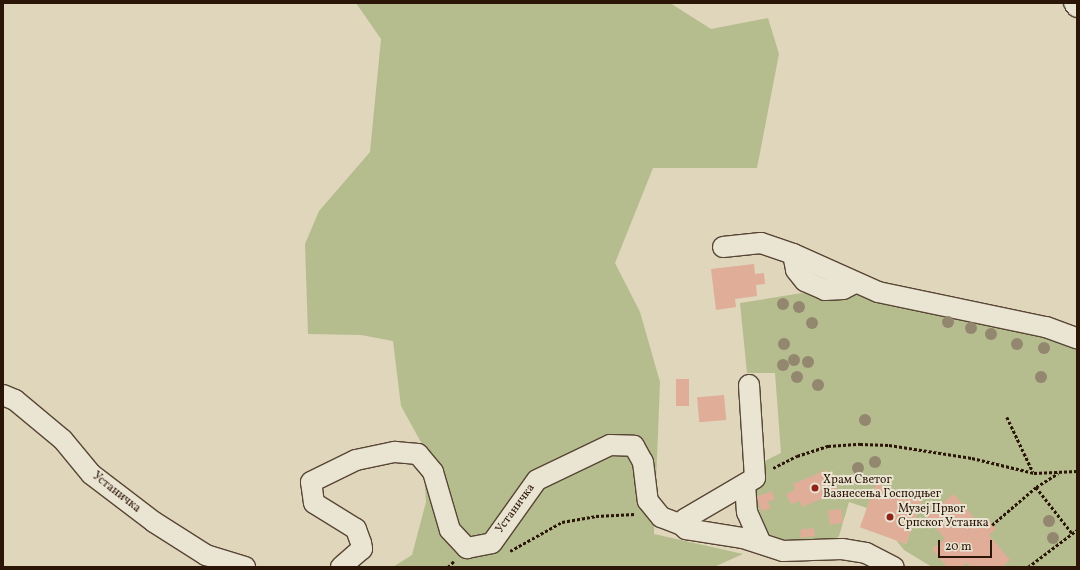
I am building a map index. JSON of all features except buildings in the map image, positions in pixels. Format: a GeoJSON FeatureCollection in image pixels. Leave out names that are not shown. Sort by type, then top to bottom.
{"type":"FeatureCollection","features":[{"type":"Feature","properties":{"kind":"street"},"geometry":{"type":"LineString","coordinates":[[1074,3],[1077,7]]}},
{"type":"Feature","properties":{"kind":"street"},"geometry":{"type":"LineString","coordinates":[[722,247],[761,243],[793,254],[878,292],[1046,327],[1077,338]]}},
{"type":"Feature","properties":{"kind":"street"},"geometry":{"type":"LineString","coordinates":[[749,385],[750,481],[747,512],[761,543]]}},
{"type":"Feature","properties":{"kind":"street","name":"Устаничка"},"geometry":{"type":"LineString","coordinates":[[3,395],[15,400],[63,440],[91,474],[154,522],[206,555],[245,567]]}},
{"type":"Feature","properties":{"kind":"street","name":"Устаничка"},"geometry":{"type":"LineString","coordinates":[[341,567],[362,549],[361,543],[356,529],[314,503],[311,482],[356,460],[395,452],[418,454],[433,472],[450,530],[467,548],[492,543],[537,480],[610,445],[634,446],[643,462],[648,501],[662,516],[682,525],[686,529],[800,552],[842,549],[866,553],[894,567]]}},
{"type":"Feature","properties":{"kind":"street"},"geometry":{"type":"LineString","coordinates":[[682,525],[685,519],[750,481]]}},
{"type":"Feature","properties":{"kind":"path"},"geometry":{"type":"LineString","coordinates":[[1007,417],[1034,473]]}},
{"type":"Feature","properties":{"kind":"path"},"geometry":{"type":"LineString","coordinates":[[750,481],[797,456],[828,446],[860,444],[889,445],[972,458],[1034,473],[1077,471]]}},
{"type":"Feature","properties":{"kind":"path"},"geometry":{"type":"LineString","coordinates":[[992,525],[1036,487],[1060,472]]}},
{"type":"Feature","properties":{"kind":"path"},"geometry":{"type":"LineString","coordinates":[[1036,487],[1072,533]]}},
{"type":"Feature","properties":{"kind":"path"},"geometry":{"type":"LineString","coordinates":[[506,553],[562,522],[618,514],[662,516]]}},
{"type":"Feature","properties":{"kind":"path"},"geometry":{"type":"LineString","coordinates":[[1028,567],[1077,530]]}},
{"type":"Feature","properties":{"kind":"green space"},"geometry":{"type":"Polygon","coordinates":[[[356,3],[670,3],[711,29],[768,18],[779,54],[757,168],[653,168],[615,263],[640,312],[660,382],[654,534],[743,554],[714,567],[393,567],[412,555],[426,502],[422,444],[401,406],[393,341],[361,335],[308,334],[305,244],[319,211],[370,152],[381,39],[356,3]]]}},
{"type":"Feature","properties":{"kind":"green space"},"geometry":{"type":"Polygon","coordinates":[[[802,293],[824,297],[862,293],[1077,346],[1077,567],[932,567],[904,550],[896,540],[906,544],[922,500],[877,483],[867,508],[849,502],[839,536],[835,539],[793,544],[769,536],[753,495],[754,466],[781,453],[775,373],[747,373],[740,303],[802,293]]]}},
{"type":"Feature","properties":{"kind":"place","name":"Храм Светог Вазнесења Господњег"},"geometry":{"type":"Point","coordinates":[815,488]}},
{"type":"Feature","properties":{"kind":"place","name":"Музеј Првог Српског Устанка"},"geometry":{"type":"Point","coordinates":[890,517]}}]}
